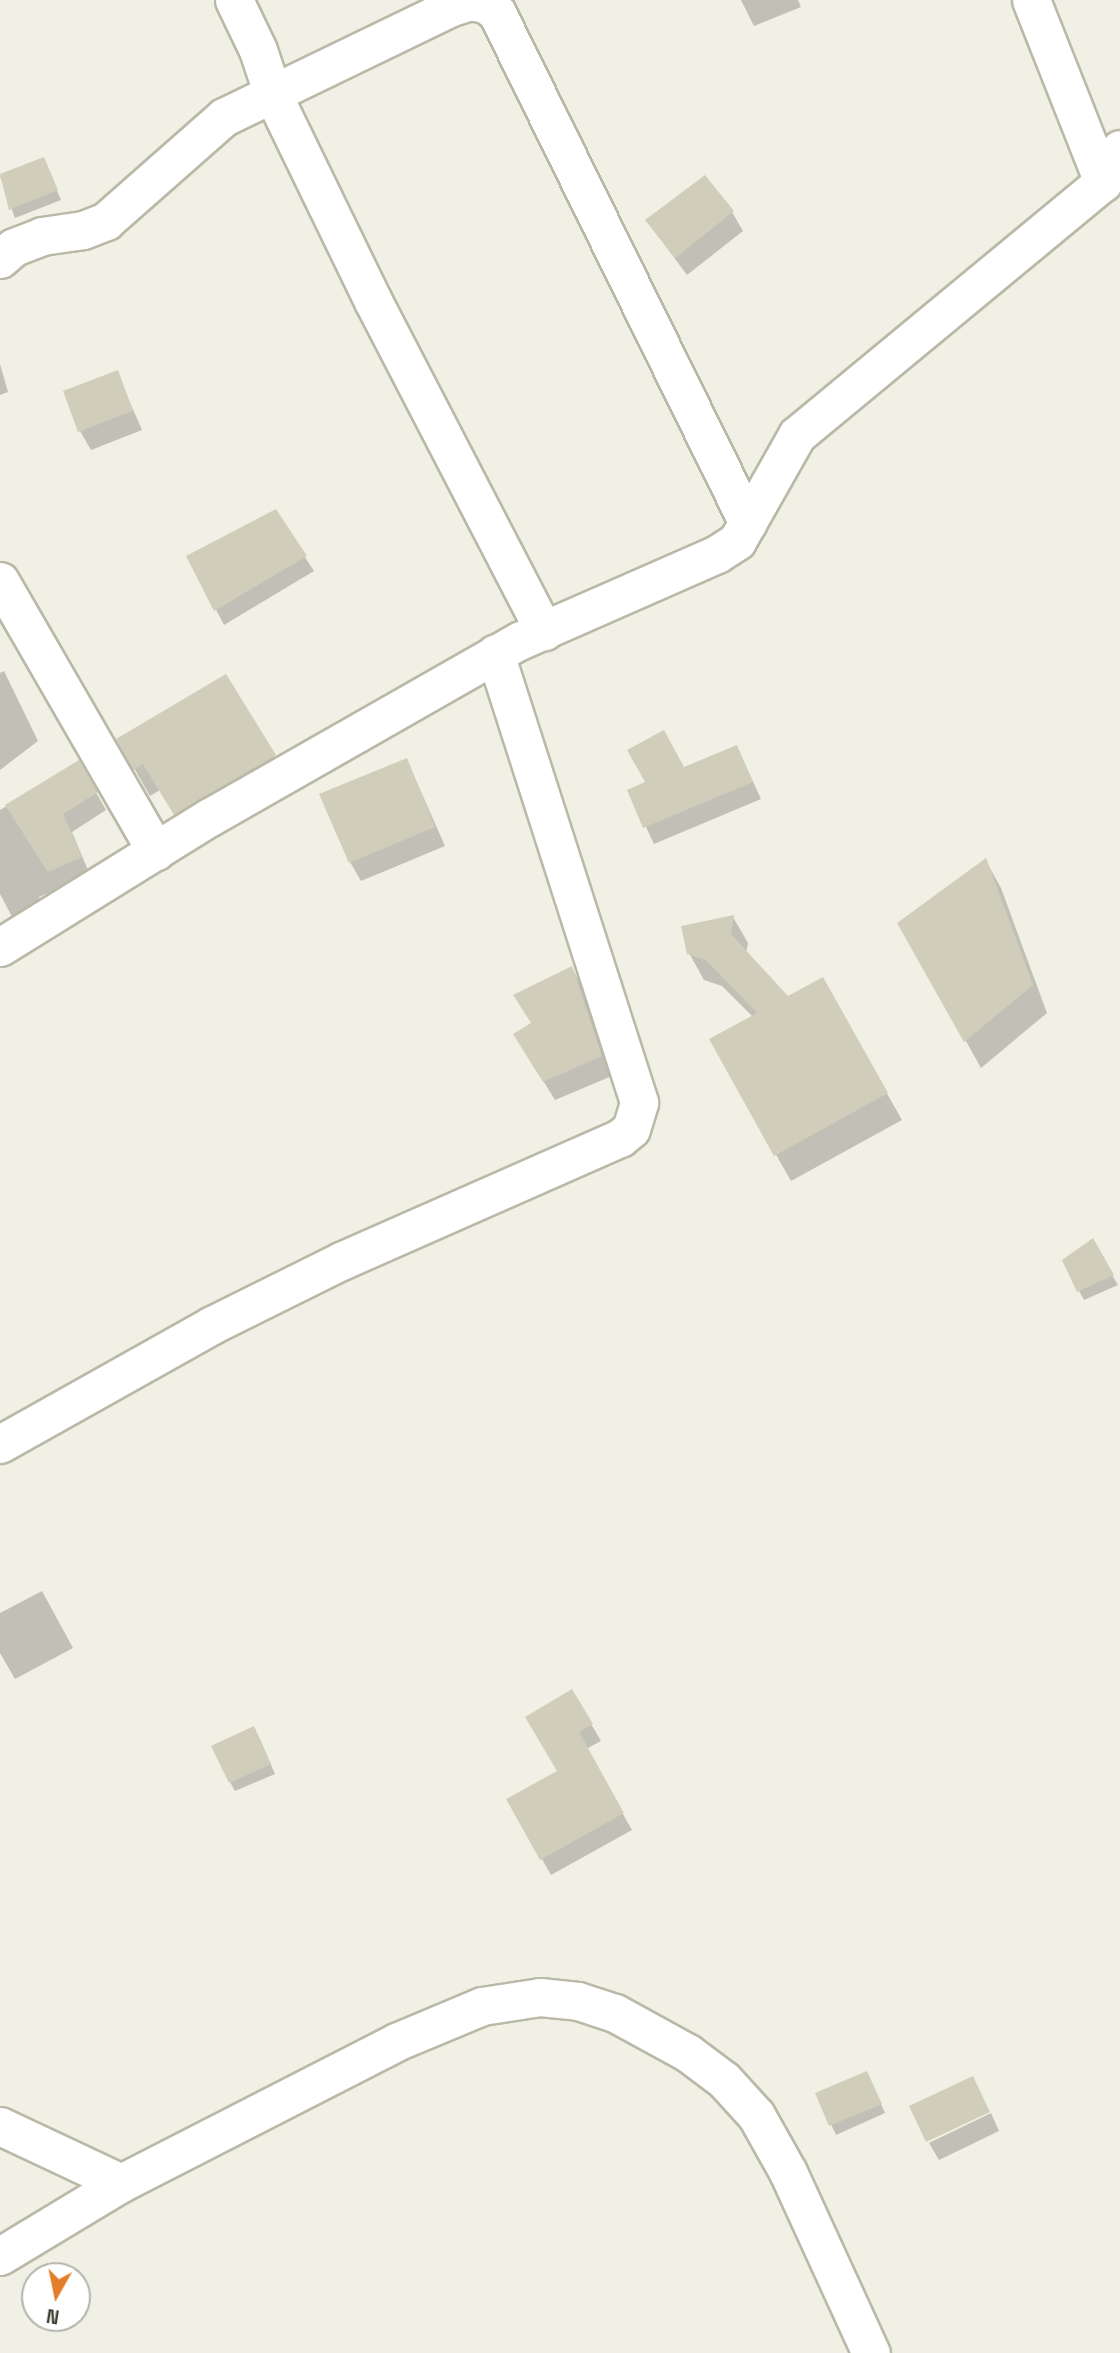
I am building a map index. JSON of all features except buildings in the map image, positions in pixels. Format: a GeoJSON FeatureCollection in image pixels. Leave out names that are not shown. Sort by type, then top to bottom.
{"type":"FeatureCollection","features":[{"type":"Feature","properties":{"kind":"street"},"geometry":{"type":"LineString","coordinates":[[234,0],[258,50],[273,96],[451,457],[544,631]]}},
{"type":"Feature","properties":{"kind":"street"},"geometry":{"type":"LineString","coordinates":[[1031,0],[1103,182]]}},
{"type":"Feature","properties":{"kind":"street"},"geometry":{"type":"LineString","coordinates":[[0,259],[13,247],[42,236],[83,230],[106,221],[205,129],[449,8],[470,1],[497,13],[748,523]]}},
{"type":"Feature","properties":{"kind":"street"},"geometry":{"type":"LineString","coordinates":[[7,935],[495,654],[717,554],[737,541],[777,464],[797,435],[1103,182],[1120,149]]}},
{"type":"Feature","properties":{"kind":"street"},"geometry":{"type":"LineString","coordinates":[[0,581],[156,851]]}},
{"type":"Feature","properties":{"kind":"street"},"geometry":{"type":"LineString","coordinates":[[0,1444],[224,1320],[341,1261],[620,1138],[631,1129],[639,1102],[495,654]]}},
{"type":"Feature","properties":{"kind":"street"},"geometry":{"type":"LineString","coordinates":[[0,2256],[121,2183],[396,2042],[482,2006],[540,1997],[578,2001],[615,2014],[688,2053],[724,2080],[756,2115],[788,2172],[871,2353]]}},
{"type":"Feature","properties":{"kind":"street"},"geometry":{"type":"LineString","coordinates":[[0,2126],[121,2183]]}}]}
